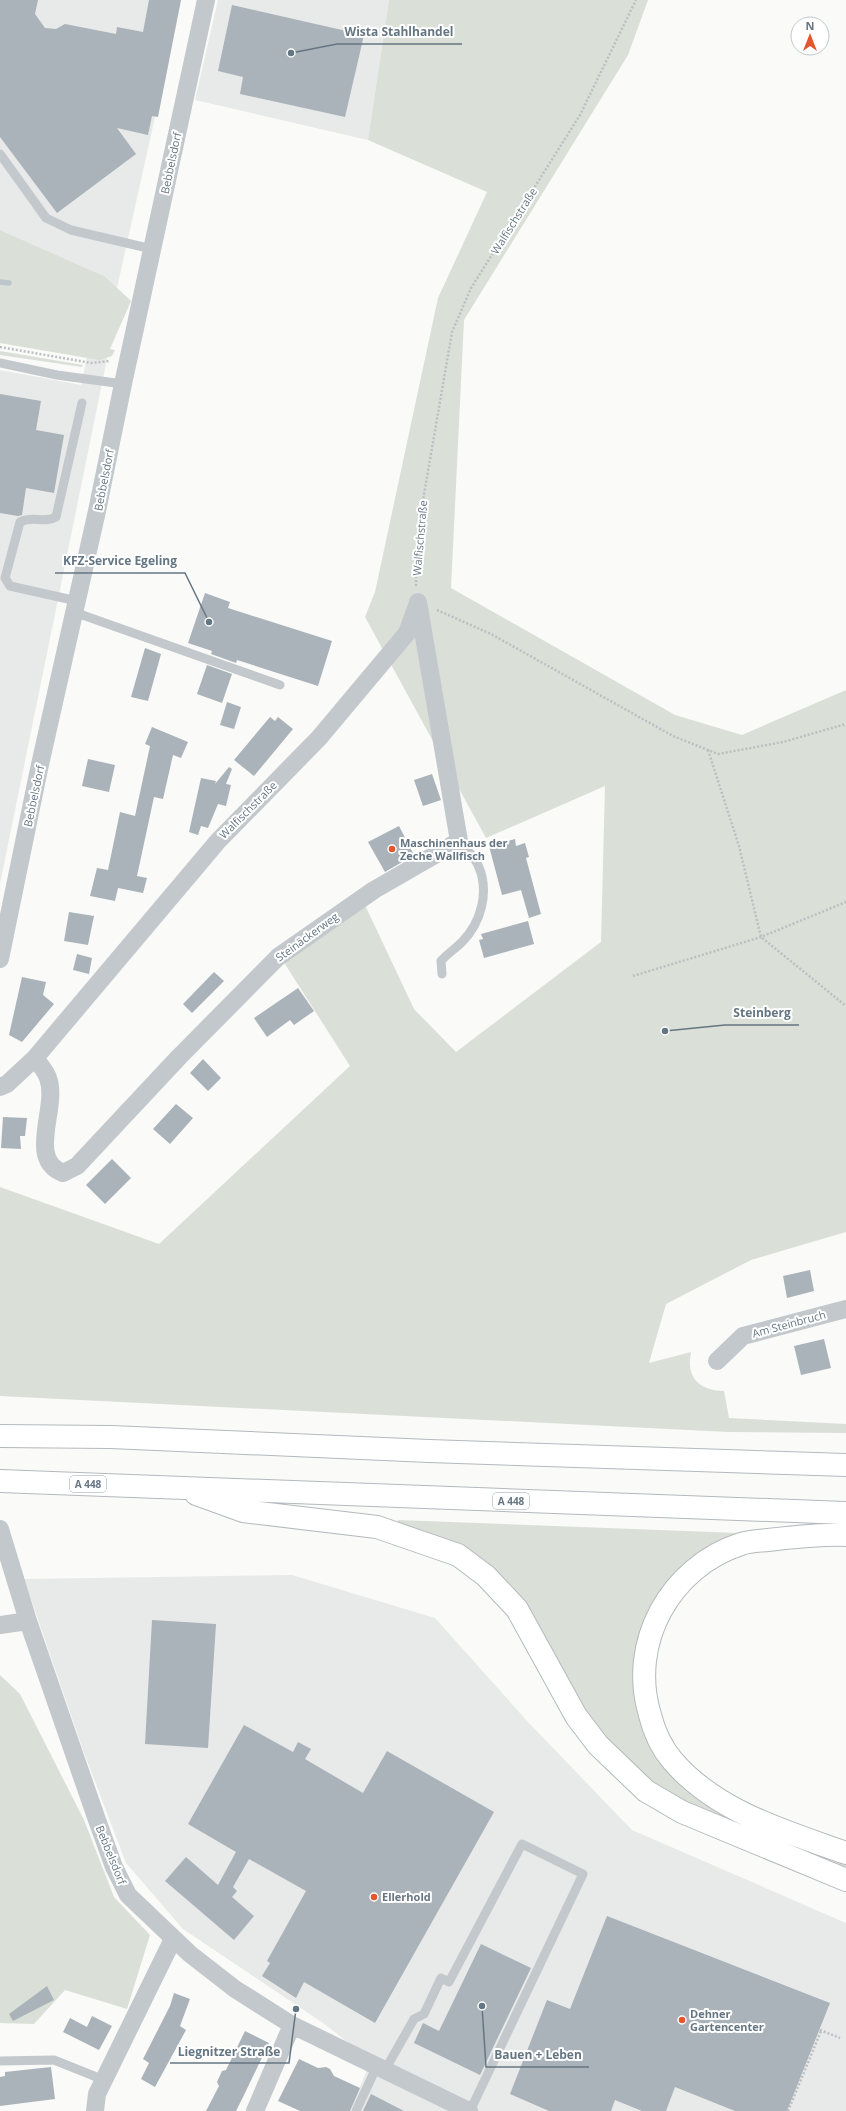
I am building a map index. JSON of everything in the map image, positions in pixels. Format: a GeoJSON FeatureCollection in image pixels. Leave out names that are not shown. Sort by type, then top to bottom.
{"type":"FeatureCollection","features":[{"type":"Feature","properties":{"kind":"highway"},"geometry":{"type":"LineString","coordinates":[[0,1436],[111,1437],[429,1452],[846,1466]]}},
{"type":"Feature","properties":{"kind":"highway","name":"A 448"},"geometry":{"type":"LineString","coordinates":[[0,1481],[846,1513]]}},
{"type":"Feature","properties":{"kind":"highway"},"geometry":{"type":"LineString","coordinates":[[176,1487],[244,1511],[378,1527],[458,1555],[486,1576],[517,1609],[576,1716],[598,1745],[646,1791],[682,1812],[846,1880]]}},
{"type":"Feature","properties":{"kind":"highway"},"geometry":{"type":"LineString","coordinates":[[846,1535],[818,1534],[741,1543],[708,1559],[688,1575],[665,1603],[651,1632],[645,1651],[643,1675],[646,1701],[658,1738],[671,1760],[705,1791],[733,1809],[786,1832],[846,1853]]}},
{"type":"Feature","properties":{"kind":"street","name":"Bebbelsdorf"},"geometry":{"type":"LineString","coordinates":[[0,959],[39,769],[97,511],[206,0]]}},
{"type":"Feature","properties":{"kind":"street"},"geometry":{"type":"LineString","coordinates":[[418,602],[459,841]]}},
{"type":"Feature","properties":{"kind":"street","name":"Walfischstraße"},"geometry":{"type":"LineString","coordinates":[[0,1087],[7,1084],[34,1058],[218,841],[329,726],[407,633],[418,602]]}},
{"type":"Feature","properties":{"kind":"street","name":"Steinäckerweg"},"geometry":{"type":"LineString","coordinates":[[34,1058],[48,1078],[51,1099],[45,1138],[47,1161],[54,1170],[63,1173],[77,1166],[179,1057],[278,957],[374,890],[459,841]]}},
{"type":"Feature","properties":{"kind":"street","name":"Am Steinbruch"},"geometry":{"type":"LineString","coordinates":[[717,1361],[743,1336],[846,1309]]}},
{"type":"Feature","properties":{"kind":"street","name":"Bebbelsdorf"},"geometry":{"type":"LineString","coordinates":[[1,1532],[28,1621],[114,1867],[128,1895],[173,1939],[235,1989],[292,2025],[470,2111]]}},
{"type":"Feature","properties":{"kind":"street"},"geometry":{"type":"LineString","coordinates":[[0,1625],[28,1621]]}},
{"type":"Feature","properties":{"kind":"street"},"geometry":{"type":"LineString","coordinates":[[94,2111],[97,2094],[173,1939]]}},
{"type":"Feature","properties":{"kind":"street"},"geometry":{"type":"LineString","coordinates":[[255,2111],[292,2025]]}},
{"type":"Feature","properties":{"kind":"lane"},"geometry":{"type":"LineString","coordinates":[[0,154],[46,218],[71,230],[152,249]]}},
{"type":"Feature","properties":{"kind":"lane"},"geometry":{"type":"LineString","coordinates":[[0,363],[57,375],[123,384]]}},
{"type":"Feature","properties":{"kind":"lane"},"geometry":{"type":"LineString","coordinates":[[82,404],[56,517],[49,520],[28,518],[20,522],[5,578],[10,586],[76,606],[280,685]]}},
{"type":"Feature","properties":{"kind":"lane"},"geometry":{"type":"LineString","coordinates":[[442,974],[441,961],[470,932],[483,902],[484,887],[478,866],[459,841]]}},
{"type":"Feature","properties":{"kind":"lane"},"geometry":{"type":"LineString","coordinates":[[356,2111],[381,2068],[414,2019],[424,2014],[441,1978],[449,1982],[522,1844],[583,1874],[470,2111]]}},
{"type":"Feature","properties":{"kind":"lane"},"geometry":{"type":"LineString","coordinates":[[0,2061],[54,2060],[104,2080]]}},
{"type":"Feature","properties":{"kind":"path","name":"Walfischstraße"},"geometry":{"type":"LineString","coordinates":[[418,602],[416,576],[422,506],[452,332],[471,288],[580,115],[636,0]]}},
{"type":"Feature","properties":{"kind":"path"},"geometry":{"type":"LineString","coordinates":[[0,347],[91,363],[112,361],[120,347],[131,349]]}},
{"type":"Feature","properties":{"kind":"path"},"geometry":{"type":"LineString","coordinates":[[418,602],[491,634],[673,736],[718,754],[784,742],[846,724]]}},
{"type":"Feature","properties":{"kind":"path"},"geometry":{"type":"LineString","coordinates":[[708,750],[739,846],[761,937],[846,1006]]}},
{"type":"Feature","properties":{"kind":"path"},"geometry":{"type":"LineString","coordinates":[[633,976],[761,937],[846,902]]}},
{"type":"Feature","properties":{"kind":"path"},"geometry":{"type":"LineString","coordinates":[[788,2111],[820,2030],[840,2038]]}},
{"type":"Feature","properties":{"kind":"shaded area"},"geometry":{"type":"Polygon","coordinates":[[[0,0],[181,0],[117,288],[131,301],[109,349],[0,884],[0,370],[81,385],[104,276],[0,230],[0,0]]]}},
{"type":"Feature","properties":{"kind":"shaded area"},"geometry":{"type":"Polygon","coordinates":[[[218,0],[389,0],[368,140],[195,100],[218,0]]]}},
{"type":"Feature","properties":{"kind":"shaded area"},"geometry":{"type":"Polygon","coordinates":[[[389,0],[648,0],[628,55],[464,320],[451,588],[675,715],[742,735],[846,690],[846,1232],[751,1260],[666,1304],[649,1363],[691,1352],[690,1368],[692,1375],[701,1385],[707,1388],[724,1391],[729,1418],[846,1424],[846,1433],[728,1432],[0,1396],[0,1187],[159,1244],[350,1066],[283,961],[364,903],[414,1009],[456,1052],[601,942],[605,786],[486,838],[365,617],[375,592],[438,298],[487,192],[368,140],[389,0]]]}},
{"type":"Feature","properties":{"kind":"shaded area"},"geometry":{"type":"Polygon","coordinates":[[[0,230],[104,276],[131,301],[110,349],[115,350],[112,356],[99,360],[0,343],[0,230]]]}},
{"type":"Feature","properties":{"kind":"shaded area"},"geometry":{"type":"Polygon","coordinates":[[[0,351],[83,365],[82,367],[0,355],[0,351]]]}},
{"type":"Feature","properties":{"kind":"shaded area"},"geometry":{"type":"Polygon","coordinates":[[[398,1520],[738,1533],[740,1538],[705,1556],[640,1647],[667,1763],[846,1863],[846,1871],[684,1806],[650,1785],[601,1740],[522,1606],[397,1525],[398,1520]]]}},
{"type":"Feature","properties":{"kind":"shaded area"},"geometry":{"type":"Polygon","coordinates":[[[292,1575],[435,1618],[528,1722],[632,1830],[846,1923],[846,2111],[350,2111],[371,2060],[323,2023],[183,1929],[126,1863],[83,1750],[24,1579],[292,1575]]]}},
{"type":"Feature","properties":{"kind":"shaded area"},"geometry":{"type":"Polygon","coordinates":[[[0,1675],[20,1694],[84,1820],[114,1897],[150,1935],[127,2009],[65,1990],[34,2024],[0,2023],[0,1675]]]}},
{"type":"Feature","properties":{"kind":"building"},"geometry":{"type":"Polygon","coordinates":[[[0,0],[38,0],[35,14],[45,28],[56,29],[65,24],[116,34],[117,27],[143,32],[149,0],[181,0],[158,117],[152,116],[148,135],[117,128],[136,154],[57,213],[0,137],[0,0]]]}},
{"type":"Feature","properties":{"kind":"building"},"geometry":{"type":"Polygon","coordinates":[[[232,5],[364,35],[345,117],[240,94],[243,77],[218,71],[232,5]]]}},
{"type":"Feature","properties":{"kind":"building"},"geometry":{"type":"Polygon","coordinates":[[[0,394],[41,401],[36,430],[64,435],[54,493],[26,488],[22,515],[18,516],[0,513],[0,394]]]}},
{"type":"Feature","properties":{"kind":"building"},"geometry":{"type":"Polygon","coordinates":[[[205,593],[230,602],[228,608],[332,641],[318,686],[237,660],[236,663],[211,654],[212,651],[188,643],[205,593]]]}},
{"type":"Feature","properties":{"kind":"building"},"geometry":{"type":"Polygon","coordinates":[[[145,648],[161,654],[148,701],[131,697],[145,648]]]}},
{"type":"Feature","properties":{"kind":"building"},"geometry":{"type":"Polygon","coordinates":[[[207,665],[232,674],[222,703],[197,694],[207,665]]]}},
{"type":"Feature","properties":{"kind":"building"},"geometry":{"type":"Polygon","coordinates":[[[227,702],[241,707],[234,729],[220,725],[227,702]]]}},
{"type":"Feature","properties":{"kind":"building"},"geometry":{"type":"Polygon","coordinates":[[[270,717],[275,721],[278,717],[293,729],[254,776],[234,760],[270,717]]]}},
{"type":"Feature","properties":{"kind":"building"},"geometry":{"type":"Polygon","coordinates":[[[152,727],[188,742],[181,758],[173,755],[163,799],[154,797],[137,876],[147,878],[143,893],[118,888],[115,901],[90,896],[97,868],[108,870],[120,812],[135,816],[150,746],[145,744],[152,727]]]}},
{"type":"Feature","properties":{"kind":"building"},"geometry":{"type":"Polygon","coordinates":[[[88,759],[115,765],[109,792],[82,786],[88,759]]]}},
{"type":"Feature","properties":{"kind":"building"},"geometry":{"type":"Polygon","coordinates":[[[229,767],[232,769],[226,784],[231,785],[226,806],[218,804],[208,828],[201,826],[198,835],[189,832],[201,778],[216,781],[215,784],[229,767]]]}},
{"type":"Feature","properties":{"kind":"building"},"geometry":{"type":"Polygon","coordinates":[[[432,774],[441,800],[423,806],[414,780],[432,774]]]}},
{"type":"Feature","properties":{"kind":"building","name":"Maschinenhaus der Zeche Wallfisch"},"geometry":{"type":"Polygon","coordinates":[[[399,826],[414,855],[385,872],[368,842],[399,826]]]}},
{"type":"Feature","properties":{"kind":"building"},"geometry":{"type":"Polygon","coordinates":[[[515,839],[516,846],[525,843],[529,857],[526,858],[541,914],[529,918],[521,890],[502,895],[489,846],[515,839]]]}},
{"type":"Feature","properties":{"kind":"building"},"geometry":{"type":"Polygon","coordinates":[[[69,912],[94,916],[88,945],[64,941],[69,912]]]}},
{"type":"Feature","properties":{"kind":"building"},"geometry":{"type":"Polygon","coordinates":[[[528,921],[534,944],[484,958],[479,940],[483,939],[481,934],[528,921]]]}},
{"type":"Feature","properties":{"kind":"building"},"geometry":{"type":"Polygon","coordinates":[[[77,954],[92,958],[89,974],[73,970],[77,954]]]}},
{"type":"Feature","properties":{"kind":"building"},"geometry":{"type":"Polygon","coordinates":[[[214,972],[224,981],[192,1013],[183,1004],[214,972]]]}},
{"type":"Feature","properties":{"kind":"building"},"geometry":{"type":"Polygon","coordinates":[[[22,977],[46,982],[43,995],[54,1004],[22,1042],[9,1035],[22,977]]]}},
{"type":"Feature","properties":{"kind":"building"},"geometry":{"type":"Polygon","coordinates":[[[298,988],[314,1011],[294,1025],[290,1020],[267,1037],[254,1018],[298,988]]]}},
{"type":"Feature","properties":{"kind":"building"},"geometry":{"type":"Polygon","coordinates":[[[203,1059],[221,1078],[208,1091],[190,1073],[203,1059]]]}},
{"type":"Feature","properties":{"kind":"building"},"geometry":{"type":"Polygon","coordinates":[[[176,1104],[193,1118],[170,1144],[153,1129],[176,1104]]]}},
{"type":"Feature","properties":{"kind":"building"},"geometry":{"type":"Polygon","coordinates":[[[3,1117],[27,1118],[25,1136],[20,1136],[21,1149],[1,1148],[3,1117]]]}},
{"type":"Feature","properties":{"kind":"building"},"geometry":{"type":"Polygon","coordinates":[[[112,1159],[131,1178],[105,1204],[86,1185],[112,1159]]]}},
{"type":"Feature","properties":{"kind":"building"},"geometry":{"type":"Polygon","coordinates":[[[810,1270],[814,1291],[787,1298],[783,1276],[810,1270]]]}},
{"type":"Feature","properties":{"kind":"building"},"geometry":{"type":"Polygon","coordinates":[[[824,1339],[831,1368],[801,1375],[794,1346],[824,1339]]]}},
{"type":"Feature","properties":{"kind":"building"},"geometry":{"type":"Polygon","coordinates":[[[152,1620],[216,1624],[208,1748],[145,1744],[152,1620]]]}},
{"type":"Feature","properties":{"kind":"building"},"geometry":{"type":"Polygon","coordinates":[[[244,1725],[293,1752],[298,1742],[311,1749],[305,1759],[363,1793],[387,1751],[494,1812],[375,2023],[304,1982],[296,1998],[262,1976],[270,1963],[267,1961],[306,1891],[249,1859],[233,1887],[237,1891],[232,1897],[254,1916],[234,1940],[165,1881],[186,1857],[218,1885],[236,1852],[188,1824],[244,1725]]]}},
{"type":"Feature","properties":{"kind":"building","name":"Dehner Gartencenter"},"geometry":{"type":"Polygon","coordinates":[[[607,1916],[830,2003],[787,2111],[735,2111],[675,2087],[666,2111],[642,2111],[615,2100],[611,2111],[549,2111],[510,2094],[547,2000],[570,2009],[607,1916]]]}},
{"type":"Feature","properties":{"kind":"building"},"geometry":{"type":"Polygon","coordinates":[[[481,1944],[531,1968],[480,2075],[414,2043],[423,2023],[439,2031],[481,1944]]]}},
{"type":"Feature","properties":{"kind":"building"},"geometry":{"type":"Polygon","coordinates":[[[47,1986],[54,2000],[13,2021],[9,2014],[47,1986]]]}},
{"type":"Feature","properties":{"kind":"building"},"geometry":{"type":"Polygon","coordinates":[[[174,1993],[190,1999],[180,2026],[186,2030],[155,2087],[141,2079],[149,2063],[143,2059],[170,2006],[174,1993]]]}},
{"type":"Feature","properties":{"kind":"building"},"geometry":{"type":"Polygon","coordinates":[[[92,2016],[112,2026],[99,2050],[63,2032],[70,2018],[87,2027],[92,2016]]]}},
{"type":"Feature","properties":{"kind":"building"},"geometry":{"type":"Polygon","coordinates":[[[245,2031],[269,2043],[244,2095],[236,2111],[206,2111],[219,2086],[217,2082],[222,2071],[226,2070],[245,2031]]]}},
{"type":"Feature","properties":{"kind":"building"},"geometry":{"type":"Polygon","coordinates":[[[299,2059],[318,2068],[326,2067],[330,2069],[334,2076],[360,2088],[350,2111],[300,2111],[278,2101],[299,2059]]]}},
{"type":"Feature","properties":{"kind":"building"},"geometry":{"type":"Polygon","coordinates":[[[51,2067],[55,2099],[0,2106],[0,2077],[5,2076],[5,2072],[51,2067]]]}},
{"type":"Feature","properties":{"kind":"building"},"geometry":{"type":"Polygon","coordinates":[[[371,2094],[404,2111],[363,2111],[371,2094]]]}},
{"type":"Feature","properties":{"kind":"waterway"},"geometry":{"type":"LineString","coordinates":[[0,282],[9,283]]}},
{"type":"Feature","properties":{"kind":"place","name":"Wista Stahlhandel"},"geometry":{"type":"Point","coordinates":[291,53]}},
{"type":"Feature","properties":{"kind":"place","name":"KFZ-Service Egeling"},"geometry":{"type":"Point","coordinates":[209,622]}},
{"type":"Feature","properties":{"kind":"place","name":"Maschinenhaus der Zeche Wallfisch"},"geometry":{"type":"Point","coordinates":[392,849]}},
{"type":"Feature","properties":{"kind":"place","name":"Steinberg"},"geometry":{"type":"Point","coordinates":[665,1031]}},
{"type":"Feature","properties":{"kind":"place","name":"Ellerhold"},"geometry":{"type":"Point","coordinates":[374,1897]}},
{"type":"Feature","properties":{"kind":"place","name":"Bauen + Leben"},"geometry":{"type":"Point","coordinates":[482,2006]}},
{"type":"Feature","properties":{"kind":"place","name":"Liegnitzer Straße"},"geometry":{"type":"Point","coordinates":[296,2009]}},
{"type":"Feature","properties":{"kind":"place","name":"Dehner Gartencenter"},"geometry":{"type":"Point","coordinates":[682,2020]}}]}
